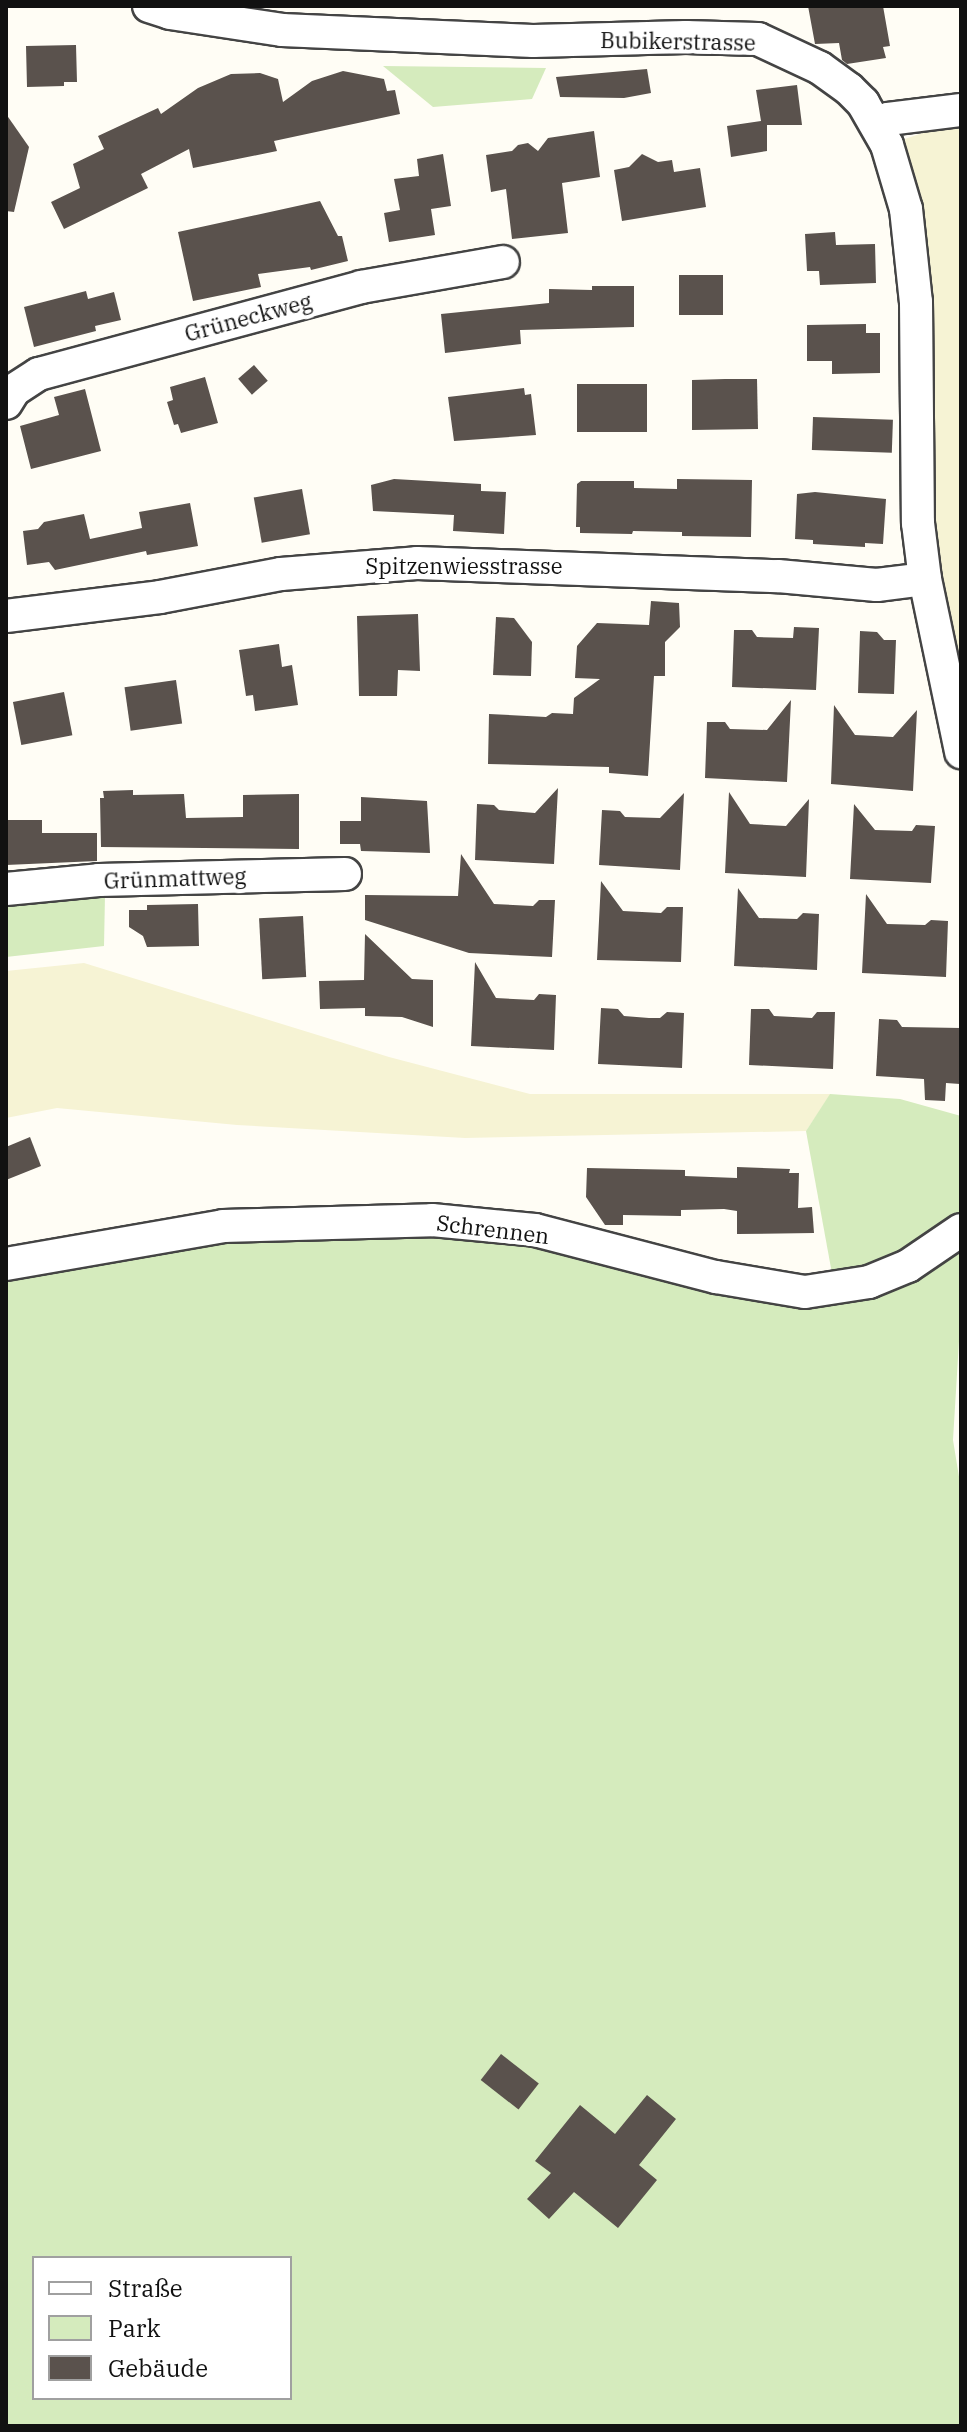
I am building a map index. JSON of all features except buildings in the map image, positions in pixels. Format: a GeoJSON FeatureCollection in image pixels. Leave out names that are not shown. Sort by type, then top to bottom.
{"type":"FeatureCollection","features":[{"type":"Feature","properties":{"kind":"street","name":"Bubikerstrasse"},"geometry":{"type":"LineString","coordinates":[[149,6],[170,13],[282,30],[533,41],[686,37],[758,39],[820,68],[849,89],[877,124],[887,145],[906,209],[913,256],[915,468],[925,579],[961,752]]}},
{"type":"Feature","properties":{"kind":"street"},"geometry":{"type":"LineString","coordinates":[[877,124],[888,119],[961,110]]}},
{"type":"Feature","properties":{"kind":"street","name":"Grüneckweg"},"geometry":{"type":"LineString","coordinates":[[6,403],[14,390],[39,374],[361,287],[503,262]]}},
{"type":"Feature","properties":{"kind":"street","name":"Spitzenwiesstrasse"},"geometry":{"type":"LineString","coordinates":[[6,616],[160,597],[281,574],[417,563],[778,576],[877,585],[925,579]]}},
{"type":"Feature","properties":{"kind":"street","name":"Grünmattweg"},"geometry":{"type":"LineString","coordinates":[[6,889],[99,880],[345,874]]}},
{"type":"Feature","properties":{"kind":"street","name":"Schrennen"},"geometry":{"type":"LineString","coordinates":[[6,1264],[223,1226],[432,1220],[535,1230],[716,1277],[805,1292],[869,1282],[908,1266],[961,1230]]}},
{"type":"Feature","properties":{"kind":"shaded area"},"geometry":{"type":"Polygon","coordinates":[[[961,120],[961,752],[915,468],[887,145],[961,120]]]}},
{"type":"Feature","properties":{"kind":"shaded area"},"geometry":{"type":"Polygon","coordinates":[[[84,963],[389,1057],[530,1094],[831,1094],[806,1131],[465,1138],[237,1125],[57,1108],[6,1118],[6,971],[84,963]]]}},
{"type":"Feature","properties":{"kind":"green space"},"geometry":{"type":"Polygon","coordinates":[[[383,66],[546,68],[532,99],[433,107],[383,66]]]}},
{"type":"Feature","properties":{"kind":"green space"},"geometry":{"type":"Polygon","coordinates":[[[105,895],[104,946],[6,957],[6,900],[105,895]]]}},
{"type":"Feature","properties":{"kind":"green space"},"geometry":{"type":"Polygon","coordinates":[[[830,1094],[900,1099],[961,1116],[961,1230],[835,1290],[806,1131],[830,1094]]]}},
{"type":"Feature","properties":{"kind":"green space"},"geometry":{"type":"Polygon","coordinates":[[[476,1229],[804,1300],[961,1240],[961,1308],[953,1440],[961,1489],[961,2426],[6,2426],[6,1271],[222,1232],[476,1229]]]}}]}
